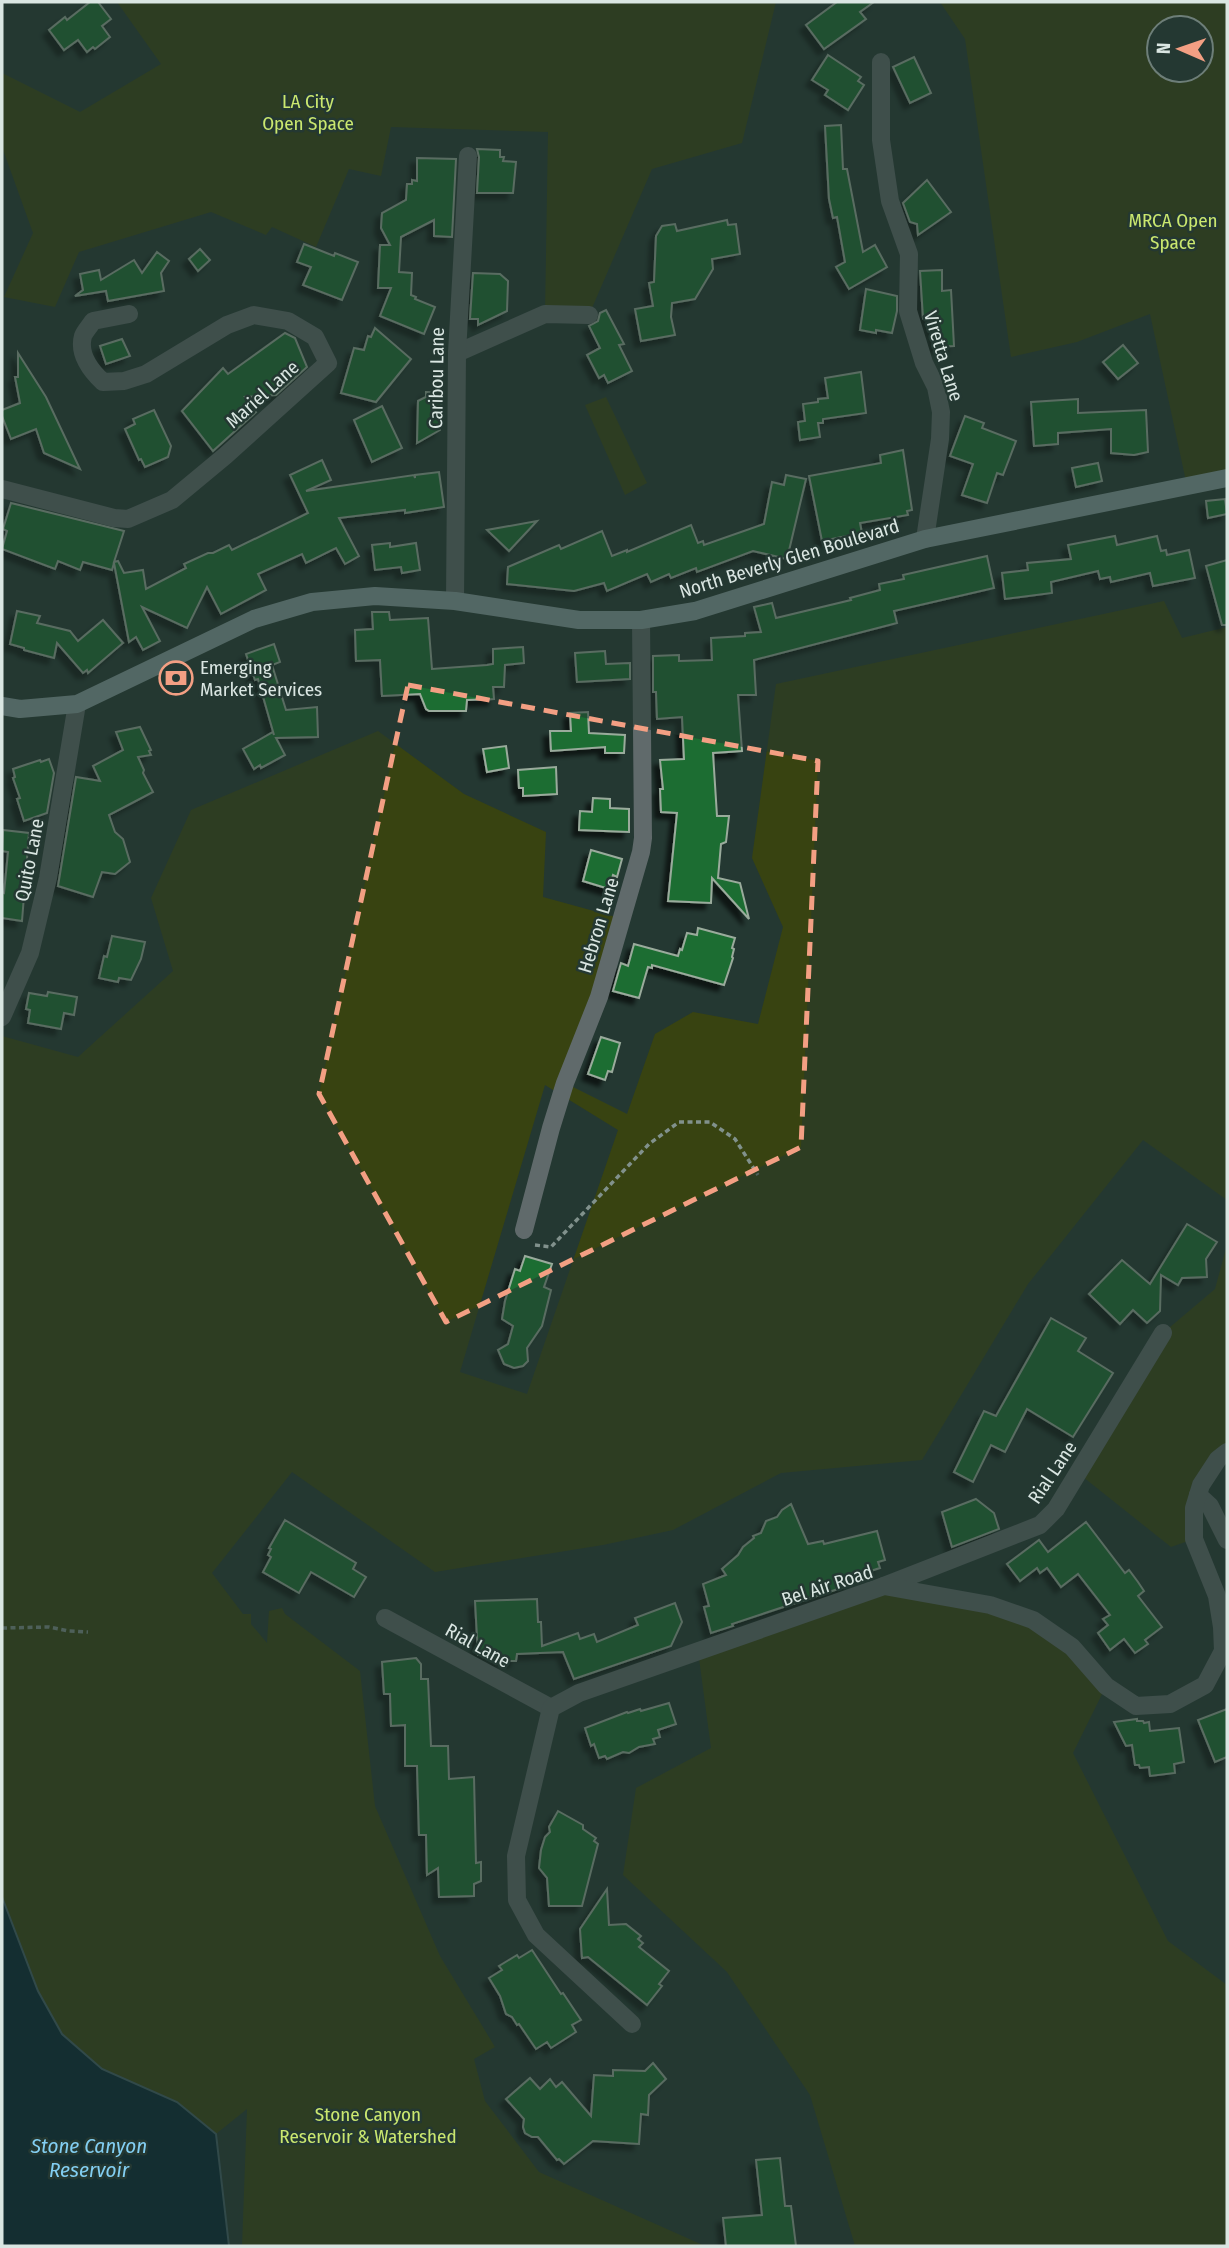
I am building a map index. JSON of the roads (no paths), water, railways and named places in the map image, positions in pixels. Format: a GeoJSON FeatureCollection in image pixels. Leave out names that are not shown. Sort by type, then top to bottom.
{"type":"FeatureCollection","features":[{"type":"Feature","properties":{"kind":"main road","name":"North Beverly Glen Boulevard"},"geometry":{"type":"LineString","coordinates":[[2,706],[20,709],[77,704],[254,619],[312,603],[375,596],[455,601],[579,620],[641,620],[695,611],[925,539],[1227,478]]}},
{"type":"Feature","properties":{"kind":"street","name":"Viretta Lane"},"geometry":{"type":"LineString","coordinates":[[881,62],[881,140],[890,201],[909,254],[908,311],[924,363],[936,387],[941,412],[940,439],[925,539]]}},
{"type":"Feature","properties":{"kind":"street","name":"Caribou Lane"},"geometry":{"type":"LineString","coordinates":[[455,601],[457,352],[468,156]]}},
{"type":"Feature","properties":{"kind":"street","name":"Mariel Lane"},"geometry":{"type":"LineString","coordinates":[[2,489],[114,518],[128,519],[172,500],[328,363],[315,337],[288,321],[254,315],[227,325],[146,374],[124,382],[103,382],[90,370],[82,350],[83,336],[93,321],[129,314]]}},
{"type":"Feature","properties":{"kind":"street"},"geometry":{"type":"LineString","coordinates":[[457,352],[545,314],[589,315]]}},
{"type":"Feature","properties":{"kind":"street","name":"Hebron Lane"},"geometry":{"type":"LineString","coordinates":[[524,1230],[551,1128],[565,1083],[599,996],[641,852],[641,620]]}},
{"type":"Feature","properties":{"kind":"street","name":"Quito Lane"},"geometry":{"type":"LineString","coordinates":[[2,1017],[30,953],[48,878],[77,704]]}},
{"type":"Feature","properties":{"kind":"street","name":"Rial Lane"},"geometry":{"type":"LineString","coordinates":[[884,1586],[1040,1525],[1056,1509],[1163,1333]]}},
{"type":"Feature","properties":{"kind":"street","name":"Bel Air Road"},"geometry":{"type":"LineString","coordinates":[[551,1708],[579,1693],[884,1586],[990,1605],[1033,1620],[1072,1647],[1106,1686],[1136,1706],[1170,1704],[1205,1685],[1223,1651],[1217,1596],[1194,1539],[1194,1508],[1201,1485],[1227,1452]]}},
{"type":"Feature","properties":{"kind":"street"},"geometry":{"type":"LineString","coordinates":[[1198,1495],[1210,1506],[1227,1540]]}},
{"type":"Feature","properties":{"kind":"street","name":"Rial Lane"},"geometry":{"type":"LineString","coordinates":[[385,1618],[551,1708]]}},
{"type":"Feature","properties":{"kind":"street"},"geometry":{"type":"LineString","coordinates":[[551,1708],[516,1856],[517,1900],[536,1936],[632,2024]]}},
{"type":"Feature","properties":{"kind":"water","name":"Stone Canyon Reservoir"},"geometry":{"type":"Polygon","coordinates":[[[2,1897],[38,1991],[62,2034],[102,2069],[177,2102],[216,2134],[229,2246],[2,2246],[2,1897]]]}},
{"type":"Feature","properties":{"kind":"place","name":"Emerging Market Services"},"geometry":{"type":"Point","coordinates":[176,678]}},
{"type":"Feature","properties":{"kind":"park label","name":"LA City Open Space"},"geometry":{"type":"Point","coordinates":[308,112]}},
{"type":"Feature","properties":{"kind":"park label","name":"MRCA Open Space"},"geometry":{"type":"Point","coordinates":[1173,231]}},
{"type":"Feature","properties":{"kind":"park label","name":"Stone Canyon Reservoir & Watershed"},"geometry":{"type":"Point","coordinates":[368,2125]}}]}
